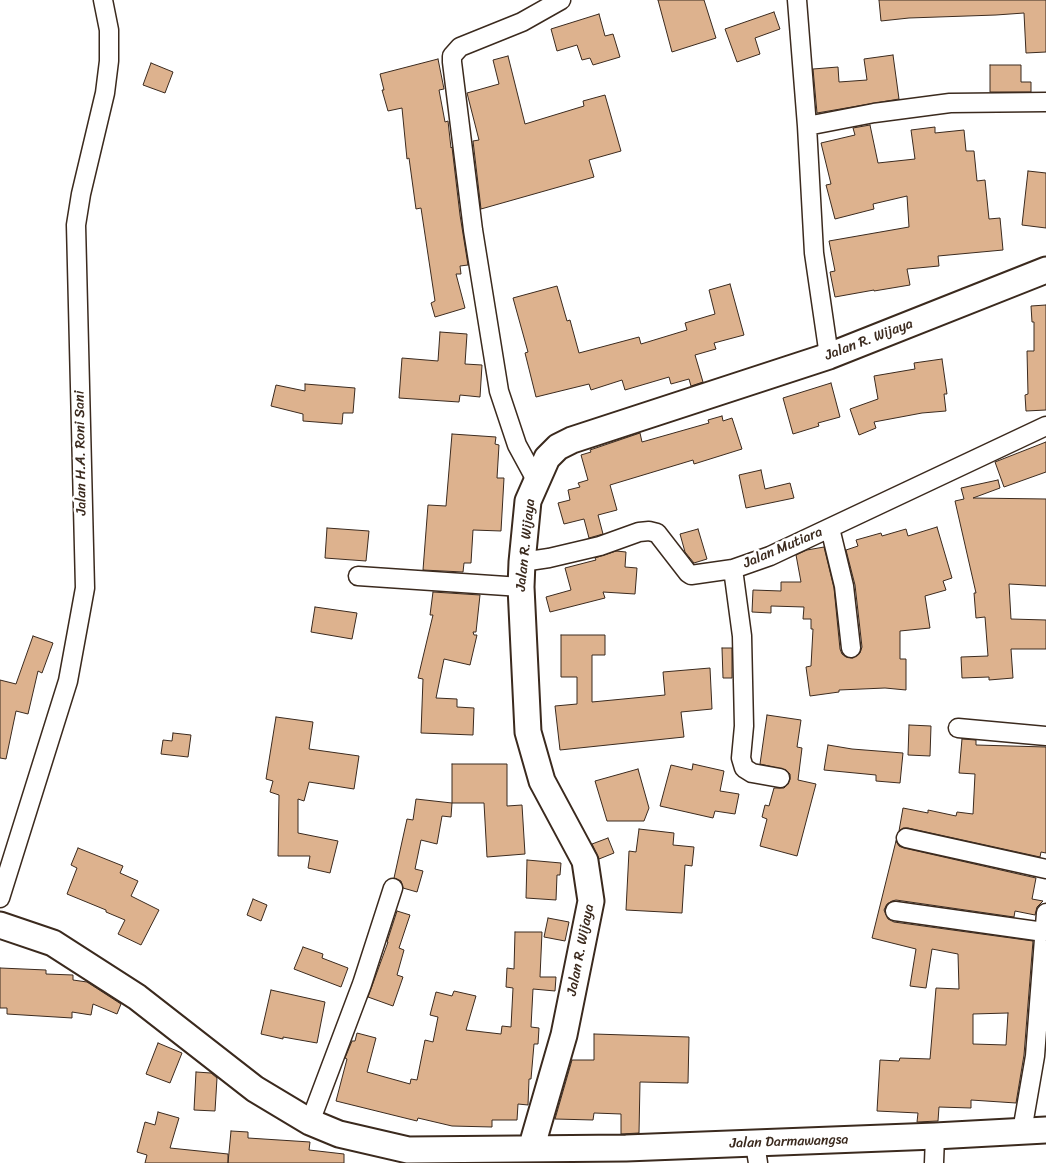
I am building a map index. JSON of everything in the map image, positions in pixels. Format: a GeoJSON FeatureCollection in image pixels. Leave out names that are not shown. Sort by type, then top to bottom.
{"type":"FeatureCollection","features":[{"type":"Feature","properties":{"kind":"street","name":"Jalan H.A. Roni Sani"},"geometry":{"type":"LineString","coordinates":[[0,898],[68,681],[85,588],[76,225],[81,194],[105,93],[109,30],[103,0]]}},
{"type":"Feature","properties":{"kind":"street"},"geometry":{"type":"LineString","coordinates":[[536,480],[517,445],[499,391],[473,230],[452,56],[460,47],[522,22],[561,0]]}},
{"type":"Feature","properties":{"kind":"street"},"geometry":{"type":"LineString","coordinates":[[797,0],[807,126],[814,253],[829,356]]}},
{"type":"Feature","properties":{"kind":"street"},"geometry":{"type":"LineString","coordinates":[[807,126],[874,113],[950,103],[1046,102]]}},
{"type":"Feature","properties":{"kind":"street","name":"Jalan R. Wijaya"},"geometry":{"type":"LineString","coordinates":[[539,1154],[591,901],[585,861],[542,781],[528,732],[520,587],[528,501],[547,458],[558,447],[572,440],[829,356],[1046,270]]}},
{"type":"Feature","properties":{"kind":"street","name":"Jalan Mutiara"},"geometry":{"type":"LineString","coordinates":[[522,562],[549,558],[600,546],[639,532],[649,531],[657,533],[691,575],[733,568],[770,556],[1046,426]]}},
{"type":"Feature","properties":{"kind":"street"},"geometry":{"type":"LineString","coordinates":[[830,528],[844,586],[851,648]]}},
{"type":"Feature","properties":{"kind":"street"},"geometry":{"type":"LineString","coordinates":[[733,568],[742,636],[744,726],[741,758],[744,768],[752,773],[780,778]]}},
{"type":"Feature","properties":{"kind":"street"},"geometry":{"type":"LineString","coordinates":[[358,576],[520,587]]}},
{"type":"Feature","properties":{"kind":"street"},"geometry":{"type":"LineString","coordinates":[[958,728],[1046,736]]}},
{"type":"Feature","properties":{"kind":"street"},"geometry":{"type":"LineString","coordinates":[[906,838],[1046,869]]}},
{"type":"Feature","properties":{"kind":"street"},"geometry":{"type":"LineString","coordinates":[[310,1122],[362,984],[393,888]]}},
{"type":"Feature","properties":{"kind":"street"},"geometry":{"type":"LineString","coordinates":[[895,911],[1045,941]]}},
{"type":"Feature","properties":{"kind":"street"},"geometry":{"type":"LineString","coordinates":[[1034,1131],[1035,1056],[1046,913]]}},
{"type":"Feature","properties":{"kind":"street","name":"Jalan Darmawangsa"},"geometry":{"type":"LineString","coordinates":[[0,925],[53,943],[136,997],[254,1089],[310,1122],[339,1134],[408,1150],[539,1154],[757,1153],[935,1136],[1034,1131]]}},
{"type":"Feature","properties":{"kind":"street"},"geometry":{"type":"LineString","coordinates":[[934,1163],[935,1136]]}},
{"type":"Feature","properties":{"kind":"building"},"geometry":{"type":"Polygon","coordinates":[[[658,0],[704,0],[716,38],[672,52],[658,0]]]}},
{"type":"Feature","properties":{"kind":"building"},"geometry":{"type":"Polygon","coordinates":[[[879,0],[1046,0],[1046,52],[1026,53],[1024,13],[881,21],[879,0]]]}},
{"type":"Feature","properties":{"kind":"building"},"geometry":{"type":"Polygon","coordinates":[[[774,12],[780,29],[755,38],[760,54],[737,62],[725,29],[774,12]]]}},
{"type":"Feature","properties":{"kind":"building"},"geometry":{"type":"Polygon","coordinates":[[[599,14],[605,36],[613,34],[620,57],[593,65],[590,58],[582,60],[577,45],[557,51],[551,29],[599,14]]]}},
{"type":"Feature","properties":{"kind":"building"},"geometry":{"type":"Polygon","coordinates":[[[893,55],[899,99],[817,113],[813,69],[838,67],[839,82],[867,80],[864,59],[893,55]]]}},
{"type":"Feature","properties":{"kind":"building"},"geometry":{"type":"Polygon","coordinates":[[[508,56],[525,124],[584,106],[583,101],[605,95],[621,151],[589,160],[594,177],[481,209],[473,141],[479,140],[467,93],[499,84],[493,60],[508,56]]]}},
{"type":"Feature","properties":{"kind":"building"},"geometry":{"type":"Polygon","coordinates":[[[438,59],[444,89],[439,90],[445,122],[448,121],[468,265],[460,266],[461,274],[456,274],[465,308],[435,317],[431,303],[435,301],[421,208],[416,209],[409,158],[407,159],[402,108],[388,111],[380,74],[438,59]]]}},
{"type":"Feature","properties":{"kind":"building"},"geometry":{"type":"Polygon","coordinates":[[[151,63],[173,72],[165,93],[143,85],[151,63]]]}},
{"type":"Feature","properties":{"kind":"building"},"geometry":{"type":"Polygon","coordinates":[[[990,65],[1021,65],[1021,82],[1031,82],[1031,92],[990,92],[990,65]]]}},
{"type":"Feature","properties":{"kind":"building"},"geometry":{"type":"Polygon","coordinates":[[[870,125],[878,163],[915,159],[911,130],[935,127],[935,133],[964,130],[966,151],[974,151],[977,181],[985,180],[989,219],[1000,218],[1003,250],[938,256],[939,266],[907,269],[910,285],[835,297],[830,272],[835,271],[829,241],[909,227],[907,196],[873,204],[874,209],[835,219],[826,185],[831,184],[821,143],[855,135],[853,128],[870,125]]]}},
{"type":"Feature","properties":{"kind":"building"},"geometry":{"type":"Polygon","coordinates":[[[1028,171],[1046,173],[1046,228],[1022,225],[1028,171]]]}},
{"type":"Feature","properties":{"kind":"building"},"geometry":{"type":"Polygon","coordinates":[[[730,284],[744,335],[714,343],[716,349],[695,355],[703,382],[691,386],[689,379],[671,384],[669,377],[625,390],[622,380],[591,390],[589,384],[536,397],[525,353],[528,352],[513,298],[557,286],[567,321],[570,320],[579,353],[639,337],[641,344],[687,330],[685,323],[715,314],[709,290],[730,284]]]}},
{"type":"Feature","properties":{"kind":"building"},"geometry":{"type":"Polygon","coordinates":[[[1046,305],[1046,410],[1026,411],[1025,395],[1028,394],[1027,351],[1034,351],[1034,322],[1032,322],[1031,306],[1046,305]]]}},
{"type":"Feature","properties":{"kind":"building"},"geometry":{"type":"Polygon","coordinates":[[[440,332],[467,334],[465,364],[482,365],[480,397],[460,395],[459,402],[399,398],[402,358],[438,361],[440,332]]]}},
{"type":"Feature","properties":{"kind":"building"},"geometry":{"type":"Polygon","coordinates":[[[942,359],[947,394],[944,394],[946,411],[922,413],[874,422],[876,428],[859,435],[850,409],[878,399],[874,376],[915,369],[914,363],[942,359]]]}},
{"type":"Feature","properties":{"kind":"building"},"geometry":{"type":"Polygon","coordinates":[[[831,383],[840,417],[818,423],[819,426],[793,434],[783,398],[831,383]]]}},
{"type":"Feature","properties":{"kind":"building"},"geometry":{"type":"Polygon","coordinates":[[[305,384],[355,388],[353,413],[343,413],[342,424],[303,421],[303,414],[271,406],[276,385],[305,391],[305,384]]]}},
{"type":"Feature","properties":{"kind":"building"},"geometry":{"type":"Polygon","coordinates":[[[722,416],[723,421],[732,418],[742,449],[694,464],[693,460],[610,485],[617,510],[598,515],[603,534],[589,538],[584,519],[564,524],[558,503],[570,500],[568,490],[580,487],[578,483],[588,480],[581,455],[591,452],[590,450],[640,433],[642,442],[709,423],[708,420],[722,416]]]}},
{"type":"Feature","properties":{"kind":"building"},"geometry":{"type":"Polygon","coordinates":[[[452,434],[496,437],[495,444],[499,445],[497,478],[504,478],[501,531],[473,530],[471,563],[464,563],[463,572],[423,570],[428,505],[446,506],[452,434]]]}},
{"type":"Feature","properties":{"kind":"building"},"geometry":{"type":"Polygon","coordinates":[[[1046,442],[1046,472],[1004,487],[995,462],[1046,442]]]}},
{"type":"Feature","properties":{"kind":"building"},"geometry":{"type":"Polygon","coordinates":[[[761,470],[765,489],[790,483],[794,498],[746,508],[739,475],[761,470]]]}},
{"type":"Feature","properties":{"kind":"building"},"geometry":{"type":"Polygon","coordinates":[[[998,480],[1000,488],[973,498],[1046,499],[1046,586],[1009,584],[1011,619],[1046,620],[1046,649],[1011,649],[1013,678],[989,680],[989,677],[962,678],[961,657],[988,656],[985,617],[976,618],[974,593],[976,593],[955,501],[964,499],[961,488],[998,480]]]}},
{"type":"Feature","properties":{"kind":"building"},"geometry":{"type":"Polygon","coordinates":[[[937,527],[952,578],[943,581],[946,590],[925,596],[930,628],[900,631],[900,659],[906,659],[906,690],[885,688],[839,690],[839,692],[810,696],[806,667],[811,666],[813,629],[811,629],[811,619],[803,619],[804,607],[771,606],[771,613],[752,612],[753,590],[781,591],[781,582],[801,582],[796,555],[807,550],[824,547],[834,588],[840,649],[846,657],[853,658],[860,653],[862,647],[855,585],[846,550],[858,546],[856,540],[881,533],[882,536],[906,529],[908,536],[937,527]]]}},
{"type":"Feature","properties":{"kind":"building"},"geometry":{"type":"Polygon","coordinates":[[[327,528],[369,531],[366,561],[325,558],[327,528]]]}},
{"type":"Feature","properties":{"kind":"building"},"geometry":{"type":"Polygon","coordinates":[[[698,529],[707,559],[694,563],[685,552],[680,534],[698,529]]]}},
{"type":"Feature","properties":{"kind":"building"},"geometry":{"type":"Polygon","coordinates":[[[616,551],[626,552],[625,567],[637,568],[635,594],[603,592],[605,598],[550,612],[546,597],[571,590],[565,568],[596,560],[595,558],[616,551]]]}},
{"type":"Feature","properties":{"kind":"building"},"geometry":{"type":"Polygon","coordinates":[[[433,592],[480,595],[476,632],[473,632],[474,635],[477,635],[470,665],[444,659],[436,698],[457,699],[457,707],[474,708],[473,735],[421,733],[423,679],[418,678],[433,615],[430,615],[433,592]]]}},
{"type":"Feature","properties":{"kind":"building"},"geometry":{"type":"Polygon","coordinates":[[[315,607],[357,613],[352,639],[311,632],[315,607]]]}},
{"type":"Feature","properties":{"kind":"building"},"geometry":{"type":"Polygon","coordinates":[[[561,635],[605,635],[605,655],[592,655],[592,702],[665,695],[663,672],[710,668],[712,709],[681,712],[684,737],[560,750],[555,706],[577,704],[577,677],[561,677],[561,635]]]}},
{"type":"Feature","properties":{"kind":"building"},"geometry":{"type":"Polygon","coordinates":[[[33,636],[53,643],[42,673],[38,671],[28,714],[16,711],[6,759],[0,758],[0,680],[16,684],[33,636]]]}},
{"type":"Feature","properties":{"kind":"building"},"geometry":{"type":"Polygon","coordinates":[[[722,648],[732,648],[732,678],[723,678],[722,648]]]}},
{"type":"Feature","properties":{"kind":"building"},"geometry":{"type":"Polygon","coordinates":[[[767,715],[801,720],[797,747],[802,748],[798,780],[816,784],[797,856],[760,846],[767,819],[762,817],[765,805],[769,806],[774,788],[784,788],[790,779],[790,774],[786,770],[760,764],[767,715]]]}},
{"type":"Feature","properties":{"kind":"building"},"geometry":{"type":"Polygon","coordinates":[[[276,717],[313,722],[309,749],[359,756],[354,789],[309,782],[304,801],[298,799],[298,833],[338,841],[330,873],[308,868],[310,856],[278,856],[279,795],[270,792],[273,781],[266,779],[276,717]]]}},
{"type":"Feature","properties":{"kind":"building"},"geometry":{"type":"Polygon","coordinates":[[[909,725],[931,726],[930,756],[908,755],[909,725]]]}},
{"type":"Feature","properties":{"kind":"building"},"geometry":{"type":"Polygon","coordinates":[[[173,733],[191,735],[188,757],[161,754],[163,740],[172,741],[173,733]]]}},
{"type":"Feature","properties":{"kind":"building"},"geometry":{"type":"Polygon","coordinates":[[[962,739],[976,740],[976,745],[1046,747],[1046,853],[1041,852],[1040,857],[908,828],[903,828],[899,831],[903,808],[928,813],[928,810],[956,816],[957,812],[973,814],[975,774],[959,773],[962,739]]]}},
{"type":"Feature","properties":{"kind":"building"},"geometry":{"type":"Polygon","coordinates":[[[828,745],[903,753],[900,783],[876,781],[876,775],[824,770],[828,745]]]}},
{"type":"Feature","properties":{"kind":"building"},"geometry":{"type":"Polygon","coordinates":[[[452,764],[507,764],[507,806],[522,805],[525,854],[487,857],[484,803],[452,803],[452,764]]]}},
{"type":"Feature","properties":{"kind":"building"},"geometry":{"type":"Polygon","coordinates":[[[693,764],[724,771],[720,791],[739,794],[735,814],[715,811],[713,818],[660,806],[671,765],[692,770],[693,764]]]}},
{"type":"Feature","properties":{"kind":"building"},"geometry":{"type":"Polygon","coordinates":[[[638,769],[649,808],[644,821],[607,821],[595,781],[638,769]]]}},
{"type":"Feature","properties":{"kind":"building"},"geometry":{"type":"Polygon","coordinates":[[[416,799],[452,803],[451,817],[442,816],[437,844],[421,840],[415,869],[423,871],[417,892],[403,888],[401,881],[394,878],[407,819],[413,820],[416,799]]]}},
{"type":"Feature","properties":{"kind":"building"},"geometry":{"type":"Polygon","coordinates":[[[639,829],[674,833],[673,845],[694,847],[692,866],[685,865],[682,913],[626,910],[629,851],[636,852],[639,829]]]}},
{"type":"Feature","properties":{"kind":"building"},"geometry":{"type":"Polygon","coordinates":[[[608,838],[614,853],[599,859],[592,844],[608,838]]]}},
{"type":"Feature","properties":{"kind":"building"},"geometry":{"type":"Polygon","coordinates":[[[896,841],[899,846],[904,848],[1036,878],[1032,899],[1043,901],[1037,907],[1035,915],[1015,911],[1014,917],[896,900],[887,904],[884,910],[888,919],[894,922],[1033,941],[1024,1055],[1016,1103],[971,1100],[971,1108],[939,1107],[938,1121],[917,1122],[918,1113],[877,1111],[880,1060],[899,1061],[900,1058],[930,1059],[936,988],[959,989],[958,954],[932,949],[926,988],[910,986],[916,949],[872,938],[896,841]],[[1008,1013],[973,1014],[973,1044],[1006,1045],[1008,1013]]]}},
{"type":"Feature","properties":{"kind":"building"},"geometry":{"type":"Polygon","coordinates":[[[78,848],[123,866],[120,873],[138,881],[131,896],[159,910],[141,945],[118,934],[125,920],[67,894],[77,868],[71,865],[78,848]]]}},
{"type":"Feature","properties":{"kind":"building"},"geometry":{"type":"Polygon","coordinates":[[[527,860],[561,863],[560,875],[557,875],[556,900],[526,898],[527,860]]]}},
{"type":"Feature","properties":{"kind":"building"},"geometry":{"type":"Polygon","coordinates":[[[253,899],[267,905],[261,921],[247,915],[253,899]]]}},
{"type":"Feature","properties":{"kind":"building"},"geometry":{"type":"Polygon","coordinates":[[[397,911],[410,915],[399,948],[404,950],[397,975],[403,977],[393,1006],[368,997],[397,911]]]}},
{"type":"Feature","properties":{"kind":"building"},"geometry":{"type":"Polygon","coordinates":[[[548,918],[569,922],[565,941],[544,937],[548,918]]]}},
{"type":"Feature","properties":{"kind":"building"},"geometry":{"type":"Polygon","coordinates":[[[515,932],[542,932],[540,977],[556,977],[555,991],[533,989],[531,1027],[539,1028],[538,1044],[534,1044],[531,1079],[529,1079],[528,1105],[518,1104],[517,1120],[492,1120],[492,1127],[452,1126],[418,1118],[417,1121],[336,1101],[347,1059],[345,1058],[352,1041],[355,1041],[357,1033],[376,1038],[367,1072],[410,1084],[411,1079],[417,1080],[425,1040],[433,1042],[438,1017],[430,1015],[436,992],[452,996],[454,991],[476,996],[466,1030],[501,1034],[502,1026],[511,1027],[513,988],[506,987],[507,968],[514,969],[515,932]]]}},
{"type":"Feature","properties":{"kind":"building"},"geometry":{"type":"Polygon","coordinates":[[[303,947],[323,954],[322,958],[348,968],[341,987],[294,969],[303,947]]]}},
{"type":"Feature","properties":{"kind":"building"},"geometry":{"type":"Polygon","coordinates":[[[0,968],[46,970],[46,974],[73,975],[73,980],[87,982],[121,1004],[117,1014],[93,1004],[91,1015],[72,1012],[72,1018],[7,1014],[7,1008],[0,1008],[0,968]]]}},
{"type":"Feature","properties":{"kind":"building"},"geometry":{"type":"Polygon","coordinates":[[[271,990],[325,1002],[317,1043],[261,1034],[271,990]]]}},
{"type":"Feature","properties":{"kind":"building"},"geometry":{"type":"Polygon","coordinates":[[[594,1034],[689,1037],[688,1083],[640,1082],[639,1133],[621,1134],[621,1114],[594,1113],[593,1120],[555,1119],[572,1060],[594,1060],[594,1034]]]}},
{"type":"Feature","properties":{"kind":"building"},"geometry":{"type":"Polygon","coordinates":[[[158,1043],[182,1053],[170,1083],[146,1074],[158,1043]]]}},
{"type":"Feature","properties":{"kind":"building"},"geometry":{"type":"Polygon","coordinates":[[[196,1072],[211,1073],[217,1078],[215,1111],[194,1110],[196,1072]]]}},
{"type":"Feature","properties":{"kind":"building"},"geometry":{"type":"Polygon","coordinates":[[[158,1112],[179,1118],[170,1148],[228,1154],[228,1163],[145,1163],[147,1155],[137,1152],[145,1122],[155,1125],[158,1112]]]}},
{"type":"Feature","properties":{"kind":"building"},"geometry":{"type":"Polygon","coordinates":[[[231,1131],[248,1132],[248,1138],[310,1142],[309,1150],[344,1154],[344,1163],[228,1163],[231,1131]]]}}]}
